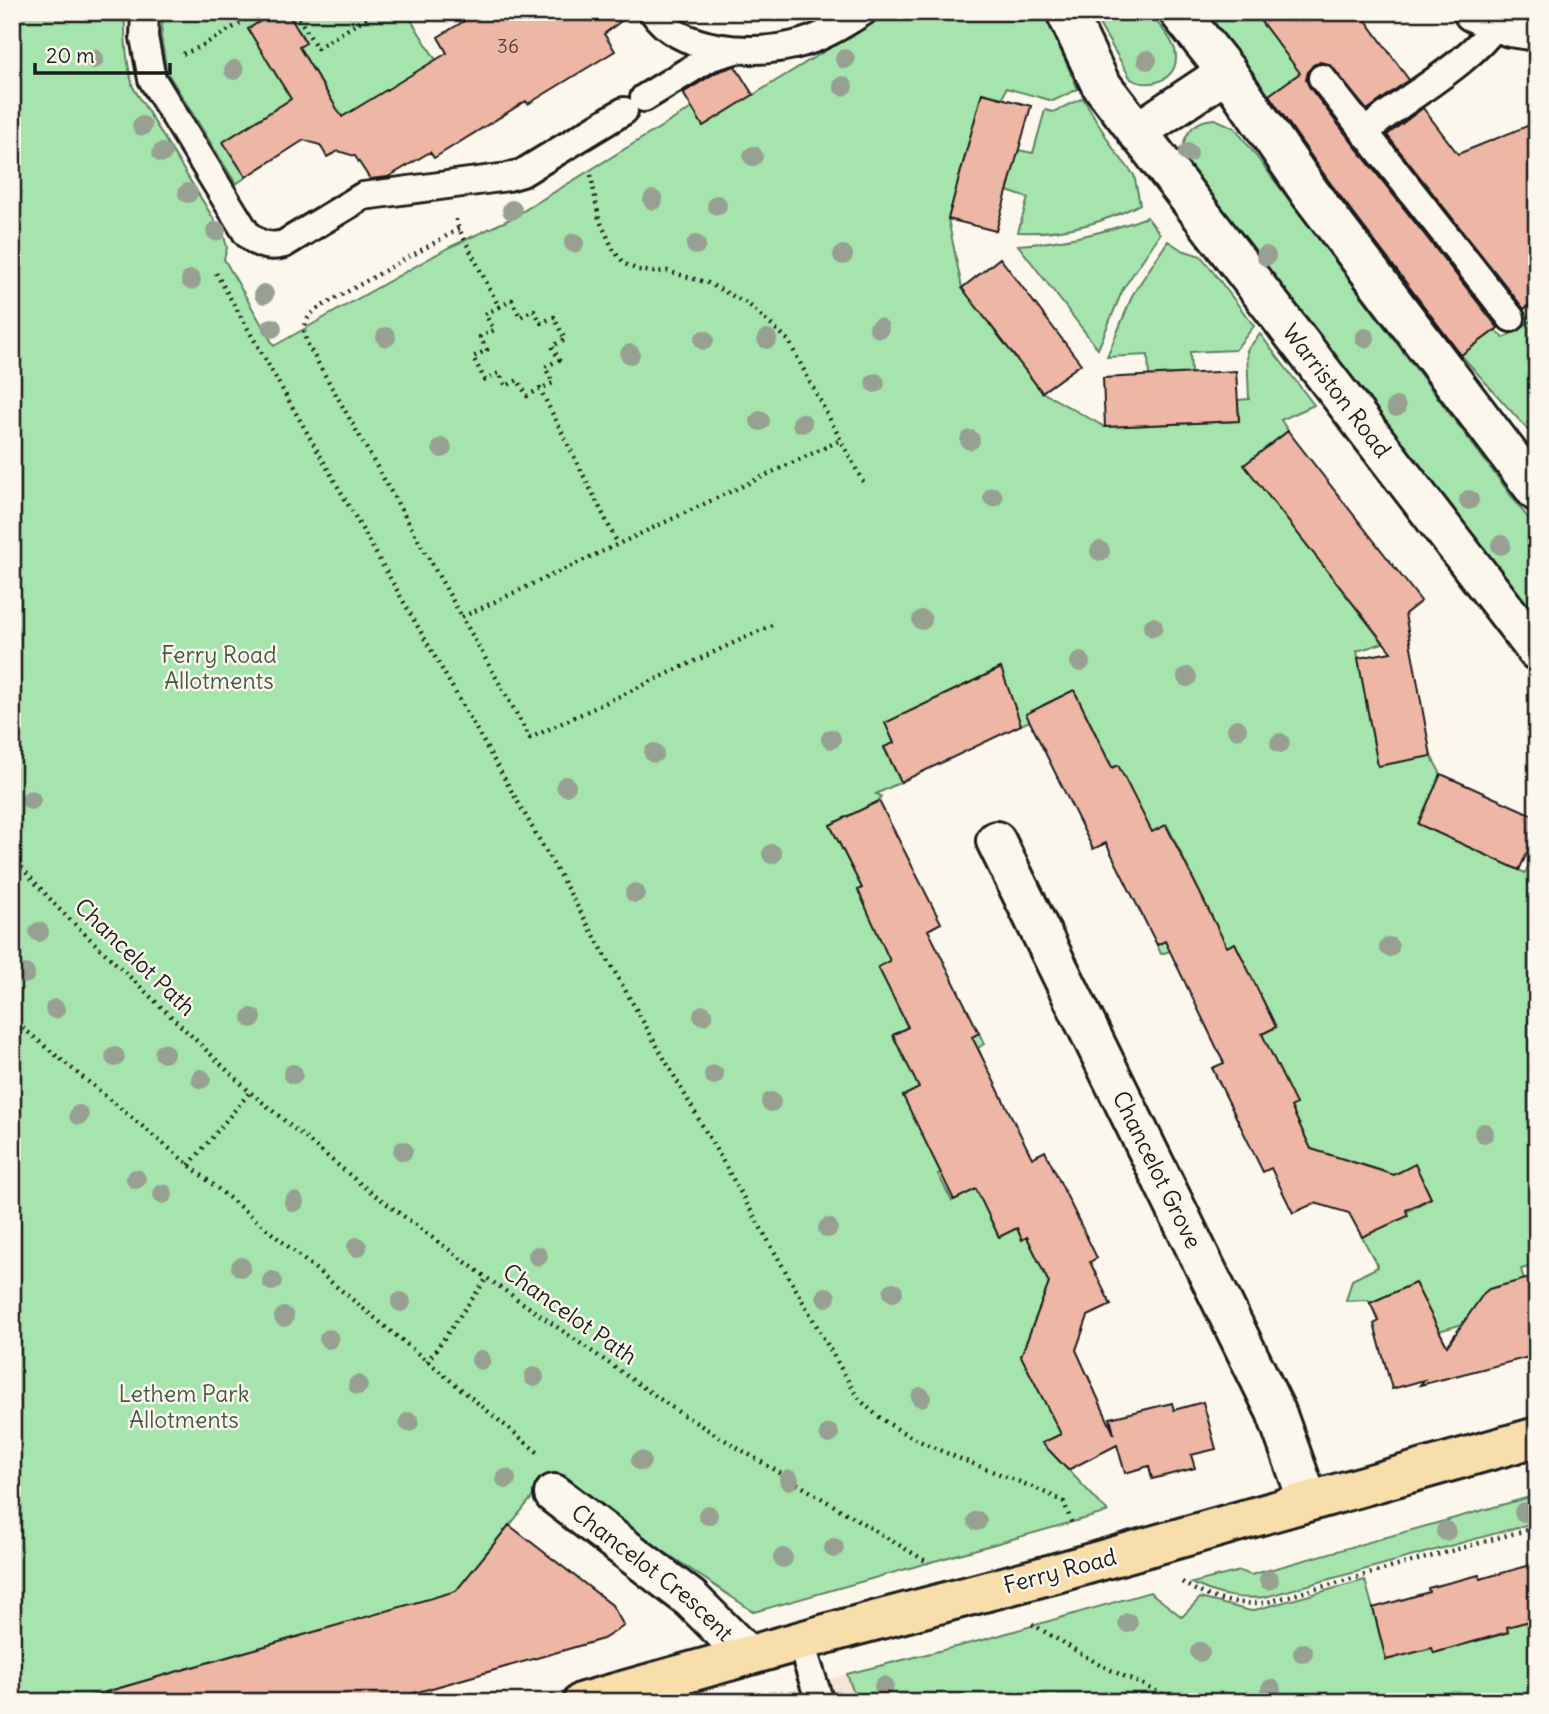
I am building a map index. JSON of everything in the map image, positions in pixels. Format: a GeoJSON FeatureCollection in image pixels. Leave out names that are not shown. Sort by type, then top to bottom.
{"type":"FeatureCollection","features":[{"type":"Feature","properties":{"kind":"main road","name":"Ferry Road"},"geometry":{"type":"LineString","coordinates":[[583,1702],[1537,1437]]}},
{"type":"Feature","properties":{"kind":"street","name":"Warriston Road"},"geometry":{"type":"LineString","coordinates":[[1066,12],[1101,83],[1137,132],[1537,651]]}},
{"type":"Feature","properties":{"kind":"street"},"geometry":{"type":"LineString","coordinates":[[1179,12],[1227,72],[1310,193],[1537,492]]}},
{"type":"Feature","properties":{"kind":"street"},"geometry":{"type":"LineString","coordinates":[[1485,18],[1537,31]]}},
{"type":"Feature","properties":{"kind":"street"},"geometry":{"type":"LineString","coordinates":[[1137,132],[1227,72]]}},
{"type":"Feature","properties":{"kind":"street","name":"Chancelot Grove"},"geometry":{"type":"LineString","coordinates":[[996,841],[1276,1412],[1308,1501]]}},
{"type":"Feature","properties":{"kind":"street","name":"Chancelot Crescent"},"geometry":{"type":"LineString","coordinates":[[554,1494],[691,1599],[747,1655]]}},
{"type":"Feature","properties":{"kind":"lane"},"geometry":{"type":"LineString","coordinates":[[145,12],[144,37],[152,79],[247,234],[261,244],[274,246],[284,244],[363,196],[522,173],[711,57],[727,52],[796,45],[834,31],[863,12]]}},
{"type":"Feature","properties":{"kind":"lane"},"geometry":{"type":"LineString","coordinates":[[653,12],[667,29],[684,37],[717,47],[744,50]]}},
{"type":"Feature","properties":{"kind":"lane"},"geometry":{"type":"LineString","coordinates":[[1365,134],[1390,112],[1463,60],[1486,39],[1485,18]]}},
{"type":"Feature","properties":{"kind":"lane"},"geometry":{"type":"LineString","coordinates":[[1322,78],[1511,318]]}},
{"type":"Feature","properties":{"kind":"lane"},"geometry":{"type":"LineString","coordinates":[[800,1640],[820,1702]]}},
{"type":"Feature","properties":{"kind":"path"},"geometry":{"type":"LineString","coordinates":[[148,64],[200,47],[259,12]]}},
{"type":"Feature","properties":{"kind":"path"},"geometry":{"type":"LineString","coordinates":[[295,12],[317,48],[376,12]]}},
{"type":"Feature","properties":{"kind":"path"},"geometry":{"type":"LineString","coordinates":[[598,126],[591,162],[591,183],[598,219],[614,251],[625,264],[638,270],[667,271],[698,279],[728,292],[765,317],[788,340],[863,482]]}},
{"type":"Feature","properties":{"kind":"path"},"geometry":{"type":"LineString","coordinates":[[481,181],[470,187],[460,201],[456,216],[459,229],[499,307]]}},
{"type":"Feature","properties":{"kind":"path"},"geometry":{"type":"LineString","coordinates":[[459,229],[320,307],[308,317],[304,332],[309,347],[530,738],[772,625]]}},
{"type":"Feature","properties":{"kind":"path"},"geometry":{"type":"LineString","coordinates":[[216,272],[855,1393],[873,1414],[914,1437],[1064,1502],[1067,1506],[1069,1569]]}},
{"type":"Feature","properties":{"kind":"path"},"geometry":{"type":"LineString","coordinates":[[512,300],[520,317],[534,310],[541,323],[554,317],[565,340],[552,346],[559,360],[545,367],[554,383],[527,396],[519,380],[506,386],[499,373],[485,380],[473,357],[487,350],[480,337],[494,330],[485,314],[499,307],[512,300]]}},
{"type":"Feature","properties":{"kind":"path"},"geometry":{"type":"LineString","coordinates":[[540,389],[618,544]]}},
{"type":"Feature","properties":{"kind":"path"},"geometry":{"type":"LineString","coordinates":[[462,617],[841,440]]}},
{"type":"Feature","properties":{"kind":"path","name":"Chancelot Path"},"geometry":{"type":"LineString","coordinates":[[12,857],[60,910],[250,1092],[363,1186],[487,1278],[680,1413],[938,1568]]}},
{"type":"Feature","properties":{"kind":"path"},"geometry":{"type":"LineString","coordinates":[[12,1019],[556,1467],[554,1494]]}},
{"type":"Feature","properties":{"kind":"path"},"geometry":{"type":"LineString","coordinates":[[189,1165],[250,1092]]}},
{"type":"Feature","properties":{"kind":"path"},"geometry":{"type":"LineString","coordinates":[[427,1362],[487,1278]]}},
{"type":"Feature","properties":{"kind":"path"},"geometry":{"type":"LineString","coordinates":[[1134,1551],[1194,1590],[1244,1605],[1268,1602],[1537,1527]]}},
{"type":"Feature","properties":{"kind":"path"},"geometry":{"type":"LineString","coordinates":[[1031,1623],[1100,1665],[1180,1702]]}},
{"type":"Feature","properties":{"kind":"shaded area"},"geometry":{"type":"Polygon","coordinates":[[[892,1661],[984,1702],[752,1702],[892,1661]]]}},
{"type":"Feature","properties":{"kind":"green space"},"geometry":{"type":"Polygon","coordinates":[[[12,12],[125,12],[126,50],[133,87],[224,236],[227,248],[224,259],[274,346],[448,248],[510,219],[692,108],[753,95],[888,12],[1041,12],[1078,89],[1053,101],[1006,88],[1003,98],[982,93],[948,219],[962,288],[1042,392],[1105,427],[1239,421],[1238,400],[1249,399],[1247,350],[1260,334],[1314,405],[1281,420],[1288,431],[1245,465],[1383,643],[1357,651],[1378,765],[1431,756],[1441,774],[1419,824],[1525,873],[1537,850],[1537,1265],[1521,1269],[1537,1326],[1486,1317],[1439,1331],[1415,1283],[1370,1303],[1368,1300],[1346,1301],[1352,1280],[1378,1267],[1362,1237],[1431,1198],[1415,1165],[1389,1177],[1387,1172],[1311,1149],[1291,1107],[1296,1104],[1256,1037],[1276,1027],[1235,943],[1213,954],[1170,951],[1161,954],[1157,945],[1191,928],[1186,918],[1207,907],[1167,825],[1146,835],[1074,690],[1043,705],[1049,719],[1032,727],[1032,720],[1021,725],[1000,668],[886,723],[894,743],[884,748],[901,782],[876,794],[881,796],[879,801],[830,825],[862,888],[858,891],[897,957],[879,967],[908,1028],[893,1036],[903,1057],[946,1049],[979,1033],[984,1044],[978,1048],[982,1057],[963,1161],[938,1174],[952,1201],[998,1178],[989,1217],[999,1237],[1017,1228],[1022,1239],[1027,1237],[1049,1283],[1021,1356],[1042,1397],[1088,1375],[1093,1388],[1086,1395],[1079,1425],[1043,1443],[1108,1512],[754,1612],[550,1475],[456,1592],[70,1702],[12,1702],[12,12]]]}},
{"type":"Feature","properties":{"kind":"green space"},"geometry":{"type":"Polygon","coordinates":[[[163,12],[275,12],[248,29],[299,94],[223,142],[246,177],[236,184],[167,72],[161,37],[163,12]]]}},
{"type":"Feature","properties":{"kind":"green space"},"geometry":{"type":"Polygon","coordinates":[[[287,12],[406,12],[436,60],[342,117],[299,47],[306,42],[287,12]]]}},
{"type":"Feature","properties":{"kind":"green space"},"geometry":{"type":"Polygon","coordinates":[[[1092,12],[1148,12],[1167,35],[1175,50],[1176,59],[1170,74],[1156,82],[1131,79],[1092,12]]]}},
{"type":"Feature","properties":{"kind":"green space"},"geometry":{"type":"Polygon","coordinates":[[[1198,12],[1254,12],[1264,26],[1277,17],[1312,65],[1265,98],[1198,12]]]}},
{"type":"Feature","properties":{"kind":"green space"},"geometry":{"type":"Polygon","coordinates":[[[1083,98],[1114,150],[1134,175],[1140,204],[1081,226],[1018,232],[1028,198],[1007,191],[1018,150],[1033,153],[1045,110],[1053,112],[1083,98]]]}},
{"type":"Feature","properties":{"kind":"green space"},"geometry":{"type":"Polygon","coordinates":[[[1215,119],[1235,128],[1537,530],[1537,622],[1185,166],[1183,149],[1188,134],[1198,123],[1215,119]]]}},
{"type":"Feature","properties":{"kind":"green space"},"geometry":{"type":"Polygon","coordinates":[[[1147,217],[1160,234],[1123,289],[1098,349],[1018,245],[1084,236],[1147,217]]]}},
{"type":"Feature","properties":{"kind":"green space"},"geometry":{"type":"Polygon","coordinates":[[[1168,241],[1182,250],[1201,256],[1254,326],[1235,350],[1190,352],[1191,373],[1149,376],[1148,355],[1107,357],[1133,294],[1168,241]]]}},
{"type":"Feature","properties":{"kind":"green space"},"geometry":{"type":"Polygon","coordinates":[[[1537,317],[1537,440],[1461,355],[1495,330],[1504,338],[1537,317]]]}},
{"type":"Feature","properties":{"kind":"green space"},"geometry":{"type":"Polygon","coordinates":[[[1537,1495],[1537,1522],[1265,1597],[1227,1596],[1192,1583],[1240,1571],[1251,1575],[1537,1495]]]}},
{"type":"Feature","properties":{"kind":"green space"},"geometry":{"type":"Polygon","coordinates":[[[1365,1580],[1387,1660],[1432,1647],[1434,1653],[1459,1646],[1457,1640],[1485,1639],[1508,1633],[1507,1627],[1537,1619],[1537,1702],[857,1702],[847,1674],[983,1640],[1150,1592],[1182,1617],[1200,1598],[1251,1611],[1365,1580]]]}},
{"type":"Feature","properties":{"kind":"building"},"geometry":{"type":"Polygon","coordinates":[[[275,12],[287,12],[306,43],[299,47],[342,117],[447,53],[438,37],[479,12],[633,12],[604,34],[615,51],[528,104],[526,101],[434,158],[430,152],[388,177],[370,179],[355,156],[338,151],[327,157],[320,145],[304,140],[246,177],[223,142],[291,99],[248,29],[275,12]]]}},
{"type":"Feature","properties":{"kind":"building"},"geometry":{"type":"Polygon","coordinates":[[[1254,12],[1360,12],[1409,80],[1367,110],[1328,64],[1320,62],[1313,65],[1306,80],[1498,328],[1461,355],[1328,180],[1269,95],[1300,73],[1254,12]]]}},
{"type":"Feature","properties":{"kind":"building"},"geometry":{"type":"Polygon","coordinates":[[[735,66],[753,95],[703,126],[683,93],[717,72],[735,66]]]}},
{"type":"Feature","properties":{"kind":"building"},"geometry":{"type":"Polygon","coordinates":[[[982,93],[1031,106],[996,231],[948,219],[982,93]]]}},
{"type":"Feature","properties":{"kind":"building"},"geometry":{"type":"Polygon","coordinates":[[[1423,108],[1458,154],[1537,122],[1537,299],[1524,309],[1387,135],[1423,108]]]}},
{"type":"Feature","properties":{"kind":"building"},"geometry":{"type":"Polygon","coordinates":[[[1000,258],[1081,364],[1042,392],[962,288],[1000,258]]]}},
{"type":"Feature","properties":{"kind":"building"},"geometry":{"type":"Polygon","coordinates":[[[1236,371],[1239,421],[1105,427],[1103,378],[1236,371]]]}},
{"type":"Feature","properties":{"kind":"building"},"geometry":{"type":"Polygon","coordinates":[[[1288,431],[1421,601],[1405,614],[1431,756],[1378,766],[1358,658],[1391,652],[1244,465],[1288,431]]]}},
{"type":"Feature","properties":{"kind":"building"},"geometry":{"type":"Polygon","coordinates":[[[1001,668],[1021,725],[901,782],[884,747],[894,743],[885,723],[1001,668]]]}},
{"type":"Feature","properties":{"kind":"building"},"geometry":{"type":"Polygon","coordinates":[[[1074,690],[1112,768],[1118,765],[1152,832],[1166,825],[1227,947],[1235,943],[1276,1027],[1262,1034],[1296,1104],[1291,1107],[1311,1149],[1394,1175],[1415,1164],[1431,1198],[1406,1210],[1408,1216],[1362,1237],[1349,1213],[1315,1203],[1293,1213],[1271,1168],[1263,1172],[1212,1068],[1224,1063],[1165,941],[1157,945],[1106,843],[1093,849],[1026,714],[1074,690]]]}},
{"type":"Feature","properties":{"kind":"building"},"geometry":{"type":"Polygon","coordinates":[[[1441,774],[1537,817],[1537,832],[1519,870],[1418,824],[1441,774]]]}},
{"type":"Feature","properties":{"kind":"building"},"geometry":{"type":"Polygon","coordinates":[[[879,801],[941,923],[928,930],[979,1033],[972,1037],[1032,1158],[1045,1151],[1097,1258],[1090,1262],[1111,1305],[1088,1316],[1076,1350],[1114,1434],[1110,1418],[1172,1403],[1174,1410],[1203,1402],[1216,1449],[1191,1455],[1195,1468],[1152,1479],[1149,1466],[1125,1473],[1117,1445],[1068,1470],[1042,1443],[1061,1434],[1021,1356],[1049,1283],[1027,1237],[1022,1240],[1017,1228],[999,1237],[976,1189],[954,1200],[903,1096],[919,1088],[893,1035],[908,1027],[878,967],[890,961],[858,890],[862,888],[830,825],[879,801]]]}},
{"type":"Feature","properties":{"kind":"building"},"geometry":{"type":"Polygon","coordinates":[[[1537,1276],[1537,1355],[1420,1385],[1424,1380],[1392,1389],[1374,1324],[1379,1321],[1370,1303],[1415,1283],[1447,1346],[1489,1289],[1537,1276]]]}},
{"type":"Feature","properties":{"kind":"building"},"geometry":{"type":"Polygon","coordinates":[[[509,1525],[612,1605],[624,1626],[603,1639],[383,1702],[107,1702],[106,1692],[456,1591],[509,1525]]]}},
{"type":"Feature","properties":{"kind":"building"},"geometry":{"type":"Polygon","coordinates":[[[1531,1565],[1537,1587],[1537,1619],[1507,1627],[1508,1632],[1434,1653],[1432,1648],[1386,1660],[1373,1608],[1429,1592],[1428,1588],[1479,1575],[1480,1579],[1531,1565]]]}},
{"type":"Feature","properties":{"kind":"park label","name":"Ferry Road Allotments"},"geometry":{"type":"Point","coordinates":[219,668]}},
{"type":"Feature","properties":{"kind":"park label","name":"Lethem Park Allotments"},"geometry":{"type":"Point","coordinates":[184,1407]}}]}
